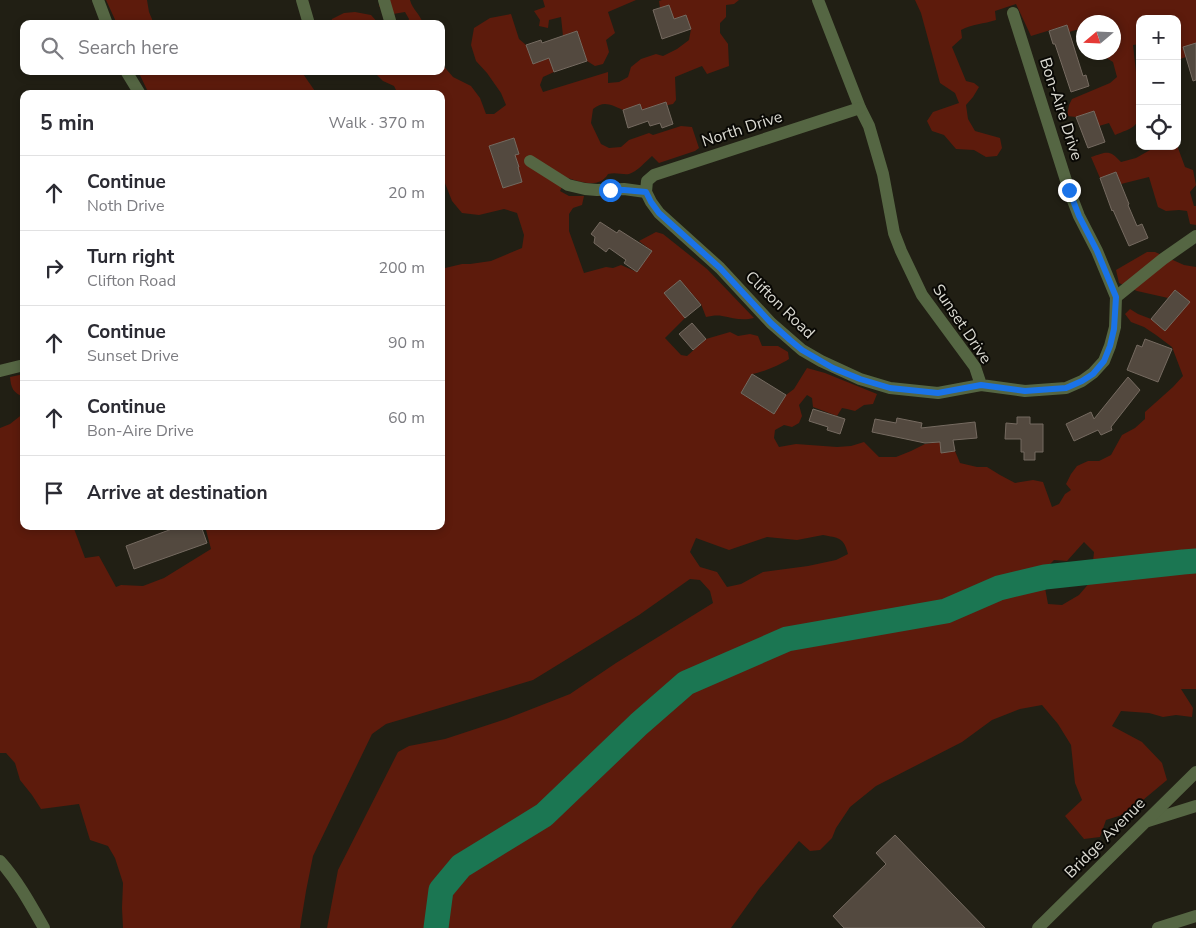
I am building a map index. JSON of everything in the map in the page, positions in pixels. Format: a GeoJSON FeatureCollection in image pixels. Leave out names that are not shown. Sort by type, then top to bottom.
{"type":"FeatureCollection","features":[{"type":"Feature","properties":{"kind":"street"},"geometry":{"type":"LineString","coordinates":[[98,0],[106,20]]}},
{"type":"Feature","properties":{"kind":"street"},"geometry":{"type":"LineString","coordinates":[[302,0],[308,20]]}},
{"type":"Feature","properties":{"kind":"street"},"geometry":{"type":"LineString","coordinates":[[384,0],[391,20]]}},
{"type":"Feature","properties":{"kind":"street","name":"Sunset Drive"},"geometry":{"type":"LineString","coordinates":[[818,0],[860,108],[869,126],[883,174],[894,233],[900,251],[922,295],[975,367],[981,385],[1025,391],[1066,388],[1093,374],[1104,361],[1110,346],[1114,329],[1116,297]]}},
{"type":"Feature","properties":{"kind":"street","name":"Bon-Aire Drive"},"geometry":{"type":"LineString","coordinates":[[1013,13],[1069,190],[1116,297]]}},
{"type":"Feature","properties":{"kind":"street"},"geometry":{"type":"LineString","coordinates":[[128,75],[138,90]]}},
{"type":"Feature","properties":{"kind":"street","name":"North Drive"},"geometry":{"type":"LineString","coordinates":[[646,192],[647,181],[654,175],[860,108]]}},
{"type":"Feature","properties":{"kind":"street"},"geometry":{"type":"LineString","coordinates":[[530,161],[568,185],[584,189],[646,192]]}},
{"type":"Feature","properties":{"kind":"street","name":"Clifton Road"},"geometry":{"type":"LineString","coordinates":[[646,192],[659,213],[720,268],[771,323],[802,350],[833,368],[890,388],[938,393],[981,385]]}},
{"type":"Feature","properties":{"kind":"street"},"geometry":{"type":"LineString","coordinates":[[1116,297],[1163,258],[1196,236]]}},
{"type":"Feature","properties":{"kind":"street"},"geometry":{"type":"LineString","coordinates":[[0,371],[20,366]]}},
{"type":"Feature","properties":{"kind":"street","name":"Bridge Avenue"},"geometry":{"type":"LineString","coordinates":[[1038,928],[1196,772]]}},
{"type":"Feature","properties":{"kind":"street"},"geometry":{"type":"LineString","coordinates":[[1145,822],[1196,806]]}},
{"type":"Feature","properties":{"kind":"street"},"geometry":{"type":"LineString","coordinates":[[0,862],[8,870],[22,891],[44,928]]}},
{"type":"Feature","properties":{"kind":"street"},"geometry":{"type":"LineString","coordinates":[[1158,928],[1196,916]]}},
{"type":"Feature","properties":{"kind":"shaded area"},"geometry":{"type":"Polygon","coordinates":[[[106,0],[147,0],[152,20],[115,20],[106,0]]]}},
{"type":"Feature","properties":{"kind":"shaded area"},"geometry":{"type":"Polygon","coordinates":[[[379,0],[410,0],[421,20],[409,20],[405,12],[387,15],[379,6],[379,0]]]}},
{"type":"Feature","properties":{"kind":"shaded area"},"geometry":{"type":"Polygon","coordinates":[[[543,0],[636,0],[608,12],[615,33],[606,40],[609,52],[603,64],[595,66],[587,61],[577,31],[563,36],[561,17],[549,20],[548,28],[539,26],[540,20],[534,11],[545,7],[543,0]]]}},
{"type":"Feature","properties":{"kind":"shaded area"},"geometry":{"type":"Polygon","coordinates":[[[662,0],[739,0],[734,4],[726,5],[726,17],[720,23],[720,33],[728,44],[729,66],[707,74],[702,66],[675,77],[676,100],[673,104],[642,110],[640,104],[623,110],[604,104],[593,109],[591,123],[601,144],[609,148],[621,147],[629,140],[649,133],[653,135],[681,126],[692,127],[699,148],[659,163],[652,156],[632,173],[608,174],[600,182],[590,183],[567,178],[560,191],[569,196],[584,196],[582,205],[573,208],[569,214],[569,231],[584,273],[621,265],[637,272],[652,251],[639,241],[656,232],[663,234],[707,269],[754,318],[706,317],[701,304],[680,280],[665,293],[685,318],[665,338],[681,355],[687,356],[706,339],[730,332],[738,336],[750,334],[758,336],[762,346],[778,346],[788,352],[789,359],[776,366],[752,374],[741,393],[774,414],[786,395],[794,389],[807,368],[825,373],[877,394],[873,404],[864,405],[855,411],[842,408],[837,416],[813,407],[812,398],[807,395],[799,405],[802,416],[799,423],[792,427],[784,425],[775,430],[774,438],[779,447],[796,444],[837,447],[851,446],[864,442],[879,457],[896,457],[925,444],[940,442],[942,453],[955,451],[960,463],[987,467],[1015,483],[1033,480],[1043,482],[1052,507],[1059,504],[1065,494],[1071,490],[1066,484],[1077,466],[1088,461],[1099,461],[1111,455],[1122,435],[1135,428],[1145,419],[1145,412],[1183,376],[1172,347],[1144,327],[1131,322],[1125,314],[1130,309],[1151,319],[1165,331],[1189,302],[1176,290],[1168,298],[1137,291],[1119,283],[1116,270],[1147,252],[1155,252],[1184,265],[1196,267],[1196,689],[1181,689],[1193,708],[1192,717],[1176,715],[1163,717],[1149,713],[1121,711],[1112,726],[1142,742],[1162,763],[1167,780],[1125,814],[1106,820],[1100,837],[1084,839],[1065,816],[1082,800],[1075,783],[1071,745],[1058,724],[1042,705],[1020,709],[992,720],[962,742],[876,786],[850,807],[836,828],[832,838],[820,850],[810,851],[799,841],[759,889],[731,928],[327,928],[338,870],[398,752],[409,746],[445,739],[506,719],[570,694],[713,603],[710,591],[700,580],[690,579],[639,615],[533,680],[386,724],[372,734],[313,856],[300,928],[123,928],[123,883],[115,858],[108,846],[90,840],[79,804],[41,809],[20,780],[15,763],[6,753],[0,753],[0,428],[10,424],[20,416],[20,530],[74,530],[85,558],[99,556],[116,587],[121,585],[143,586],[164,578],[211,549],[206,530],[445,530],[445,268],[491,261],[522,248],[524,235],[517,213],[504,209],[479,215],[462,213],[452,201],[445,183],[445,90],[396,90],[394,86],[383,81],[377,75],[445,75],[445,68],[453,77],[471,86],[480,98],[486,114],[494,114],[506,105],[501,93],[476,61],[471,45],[474,28],[490,18],[511,14],[519,39],[526,45],[533,64],[549,58],[554,72],[543,77],[540,85],[543,92],[608,72],[608,83],[619,82],[628,77],[631,67],[641,59],[656,54],[663,56],[677,49],[689,40],[691,29],[686,15],[674,19],[669,5],[660,8],[659,1],[662,0]],[[514,138],[489,146],[503,188],[522,182],[515,155],[514,138]],[[823,535],[797,540],[767,537],[729,550],[696,538],[690,552],[700,567],[717,572],[727,587],[741,584],[763,572],[808,566],[836,560],[848,554],[845,544],[840,539],[823,535]],[[1084,542],[1067,561],[1054,560],[1042,572],[1048,604],[1062,605],[1079,595],[1091,581],[1094,552],[1084,542]]]}},
{"type":"Feature","properties":{"kind":"shaded area"},"geometry":{"type":"Polygon","coordinates":[[[915,0],[1196,0],[1196,43],[1186,57],[1181,59],[1181,15],[1136,15],[1136,45],[1133,45],[1136,72],[1136,123],[1130,129],[1115,135],[1109,123],[1099,126],[1094,111],[1076,117],[1067,116],[1072,99],[1110,83],[1117,77],[1113,62],[1110,60],[1121,60],[1121,15],[1076,15],[1076,30],[1069,32],[1067,25],[1031,36],[1016,4],[995,11],[996,20],[969,26],[961,30],[962,38],[952,47],[966,81],[974,83],[979,87],[966,105],[968,119],[975,131],[1000,138],[1002,148],[997,156],[986,157],[974,150],[956,149],[944,135],[932,131],[927,121],[933,112],[959,103],[955,93],[940,83],[921,13],[915,0]]]}},
{"type":"Feature","properties":{"kind":"shaded area"},"geometry":{"type":"Polygon","coordinates":[[[355,12],[371,15],[375,20],[332,20],[344,13],[355,12]]]}},
{"type":"Feature","properties":{"kind":"shaded area"},"geometry":{"type":"Polygon","coordinates":[[[140,75],[304,75],[314,90],[147,90],[140,75]]]}},
{"type":"Feature","properties":{"kind":"shaded area"},"geometry":{"type":"Polygon","coordinates":[[[1150,150],[1179,150],[1185,167],[1193,170],[1196,185],[1190,192],[1194,206],[1196,206],[1196,225],[1190,224],[1187,211],[1166,211],[1158,207],[1149,177],[1121,184],[1116,172],[1100,178],[1091,157],[1110,153],[1121,162],[1136,158],[1150,150]]]}},
{"type":"Feature","properties":{"kind":"shaded area"},"geometry":{"type":"Polygon","coordinates":[[[20,375],[20,395],[13,390],[10,377],[20,375]]]}},
{"type":"Feature","properties":{"kind":"building"},"geometry":{"type":"Polygon","coordinates":[[[669,5],[674,19],[686,15],[691,29],[662,39],[653,10],[669,5]]]}},
{"type":"Feature","properties":{"kind":"building"},"geometry":{"type":"Polygon","coordinates":[[[1067,25],[1076,54],[1076,60],[1078,60],[1083,76],[1086,75],[1089,86],[1071,92],[1049,31],[1067,25]]]}},
{"type":"Feature","properties":{"kind":"building"},"geometry":{"type":"Polygon","coordinates":[[[577,31],[587,61],[554,72],[549,58],[533,64],[526,45],[541,40],[542,43],[577,31]]]}},
{"type":"Feature","properties":{"kind":"building"},"geometry":{"type":"Polygon","coordinates":[[[1196,43],[1196,80],[1193,81],[1183,47],[1196,43]]]}},
{"type":"Feature","properties":{"kind":"building"},"geometry":{"type":"Polygon","coordinates":[[[666,102],[673,124],[662,128],[660,123],[650,126],[648,121],[628,128],[623,110],[640,104],[642,110],[666,102]]]}},
{"type":"Feature","properties":{"kind":"building"},"geometry":{"type":"Polygon","coordinates":[[[1094,111],[1105,142],[1088,148],[1076,117],[1094,111]]]}},
{"type":"Feature","properties":{"kind":"building"},"geometry":{"type":"Polygon","coordinates":[[[514,138],[519,154],[515,155],[522,182],[503,188],[489,146],[514,138]]]}},
{"type":"Feature","properties":{"kind":"building"},"geometry":{"type":"Polygon","coordinates":[[[1116,172],[1137,226],[1142,224],[1148,238],[1129,246],[1112,211],[1100,178],[1116,172]]]}},
{"type":"Feature","properties":{"kind":"building"},"geometry":{"type":"Polygon","coordinates":[[[600,222],[617,233],[619,230],[652,251],[637,272],[624,263],[626,260],[609,248],[606,252],[594,243],[595,237],[591,234],[600,222]]]}},
{"type":"Feature","properties":{"kind":"building"},"geometry":{"type":"Polygon","coordinates":[[[680,280],[701,305],[685,318],[664,293],[680,280]]]}},
{"type":"Feature","properties":{"kind":"building"},"geometry":{"type":"Polygon","coordinates":[[[1175,290],[1190,302],[1165,331],[1151,319],[1175,290]]]}},
{"type":"Feature","properties":{"kind":"building"},"geometry":{"type":"Polygon","coordinates":[[[692,323],[706,339],[693,350],[679,334],[692,323]]]}},
{"type":"Feature","properties":{"kind":"building"},"geometry":{"type":"Polygon","coordinates":[[[1145,339],[1172,349],[1158,382],[1127,370],[1137,345],[1142,347],[1145,339]]]}},
{"type":"Feature","properties":{"kind":"building"},"geometry":{"type":"Polygon","coordinates":[[[752,374],[786,395],[774,414],[741,393],[752,374]]]}},
{"type":"Feature","properties":{"kind":"building"},"geometry":{"type":"Polygon","coordinates":[[[1128,377],[1140,390],[1111,427],[1112,430],[1101,435],[1098,430],[1074,441],[1066,424],[1091,412],[1094,419],[1128,377]]]}},
{"type":"Feature","properties":{"kind":"building"},"geometry":{"type":"Polygon","coordinates":[[[813,409],[845,419],[840,434],[827,430],[828,427],[809,421],[813,409]]]}},
{"type":"Feature","properties":{"kind":"building"},"geometry":{"type":"Polygon","coordinates":[[[1017,417],[1030,417],[1030,424],[1043,424],[1043,452],[1035,452],[1035,460],[1024,460],[1024,452],[1021,452],[1021,439],[1005,439],[1006,423],[1017,424],[1017,417]]]}},
{"type":"Feature","properties":{"kind":"building"},"geometry":{"type":"Polygon","coordinates":[[[897,418],[922,423],[921,428],[975,422],[977,438],[953,440],[955,451],[941,453],[940,442],[925,443],[872,432],[875,419],[896,423],[897,418]]]}},
{"type":"Feature","properties":{"kind":"building"},"geometry":{"type":"Polygon","coordinates":[[[169,530],[202,530],[207,543],[134,569],[126,546],[169,530]]]}},
{"type":"Feature","properties":{"kind":"building"},"geometry":{"type":"Polygon","coordinates":[[[895,835],[985,928],[844,928],[833,916],[886,864],[876,853],[895,835]]]}},
{"type":"Feature","properties":{"kind":"waterway"},"geometry":{"type":"LineString","coordinates":[[436,928],[441,890],[461,866],[544,815],[639,724],[686,683],[787,639],[946,611],[999,588],[1045,577],[1196,561]]}},
{"type":"Feature","properties":{"kind":"route"},"geometry":{"type":"LineString","coordinates":[[610,190],[646,192],[659,213],[720,268],[771,323],[802,350],[833,368],[860,379],[890,388],[938,393],[981,385],[1025,391],[1066,388],[1093,374],[1104,361],[1114,329],[1116,297],[1069,190]]}}]}
